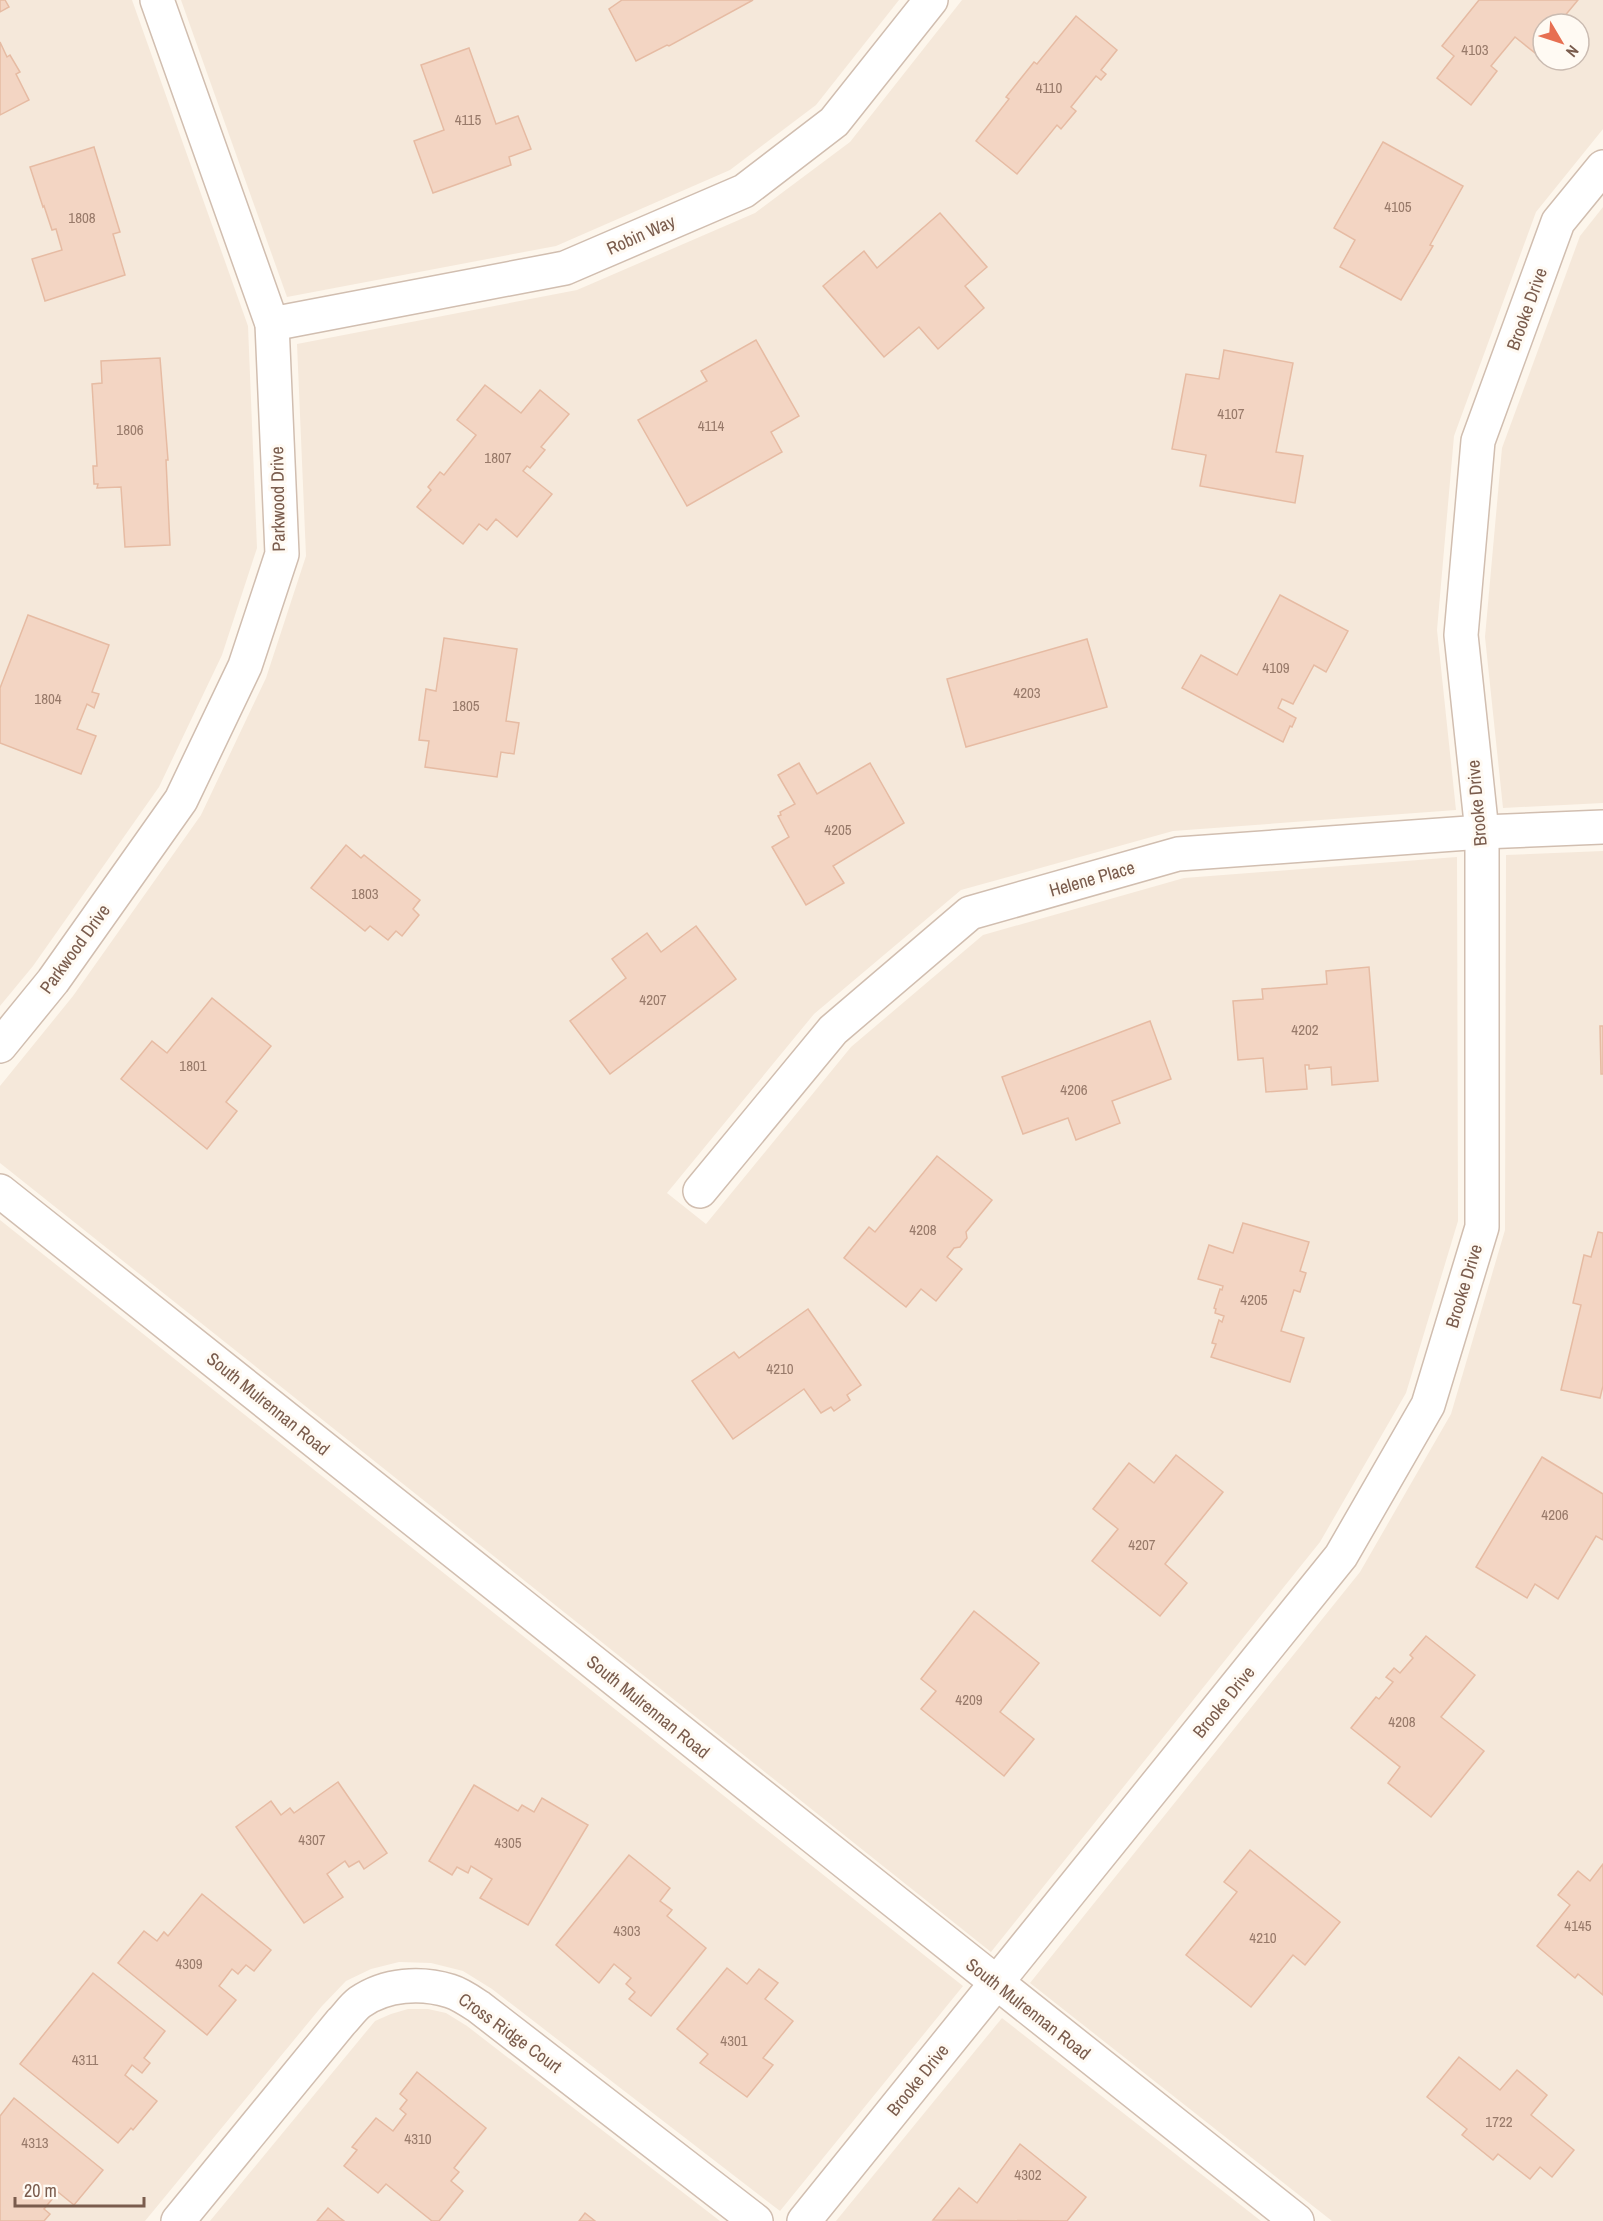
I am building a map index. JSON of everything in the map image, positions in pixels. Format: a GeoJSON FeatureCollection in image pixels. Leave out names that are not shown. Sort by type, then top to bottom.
{"type":"FeatureCollection","features":[{"type":"Feature","properties":{"kind":"street","name":"Parkwood Drive"},"geometry":{"type":"LineString","coordinates":[[0,1046],[53,981],[181,800],[244,666],[282,554],[272,324],[156,0]]}},
{"type":"Feature","properties":{"kind":"street","name":"Robin Way"},"geometry":{"type":"LineString","coordinates":[[272,324],[565,268],[744,191],[834,122],[931,0]]}},
{"type":"Feature","properties":{"kind":"street","name":"Brooke Drive"},"geometry":{"type":"LineString","coordinates":[[804,2221],[1341,1556],[1428,1405],[1482,1227],[1482,832],[1461,635],[1478,441],[1558,222],[1603,167]]}},
{"type":"Feature","properties":{"kind":"street","name":"Helene Place"},"geometry":{"type":"LineString","coordinates":[[700,1191],[833,1030],[970,913],[1178,854],[1482,832],[1603,827]]}},
{"type":"Feature","properties":{"kind":"street","name":"South Mulrennan Road"},"geometry":{"type":"LineString","coordinates":[[0,1191],[1297,2221]]}},
{"type":"Feature","properties":{"kind":"street","name":"Cross Ridge Court"},"geometry":{"type":"LineString","coordinates":[[178,2221],[359,2003],[379,1992],[402,1986],[428,1986],[452,1991],[479,2007],[756,2221]]}},
{"type":"Feature","properties":{"kind":"shaded area"},"geometry":{"type":"Polygon","coordinates":[[[0,0],[132,0],[248,326],[257,548],[222,655],[159,787],[33,966],[0,1006],[0,0]]]}},
{"type":"Feature","properties":{"kind":"shaded area"},"geometry":{"type":"Polygon","coordinates":[[[181,0],[899,0],[816,105],[730,170],[556,246],[287,297],[181,0]]]}},
{"type":"Feature","properties":{"kind":"shaded area"},"geometry":{"type":"Polygon","coordinates":[[[962,0],[1603,0],[1603,129],[1536,212],[1454,436],[1437,630],[1456,810],[1173,831],[961,890],[814,1014],[667,1193],[706,1224],[851,1047],[983,935],[1184,878],[1457,857],[1458,1221],[1406,1393],[1320,1542],[991,1952],[0,1163],[0,1086],[73,996],[201,815],[266,678],[306,556],[297,344],[577,290],[755,213],[850,142],[962,0]]]}},
{"type":"Feature","properties":{"kind":"shaded area"},"geometry":{"type":"Polygon","coordinates":[[[1603,207],[1603,803],[1503,808],[1485,637],[1502,448],[1580,236],[1603,207]]]}},
{"type":"Feature","properties":{"kind":"shaded area"},"geometry":{"type":"Polygon","coordinates":[[[1603,851],[1603,2221],[1332,2221],[1030,1983],[1360,1572],[1451,1414],[1505,1230],[1506,855],[1603,851]]]}},
{"type":"Feature","properties":{"kind":"shaded area"},"geometry":{"type":"Polygon","coordinates":[[[0,1220],[963,1986],[780,2211],[492,1989],[463,1971],[431,1963],[399,1962],[371,1969],[346,1981],[322,2006],[145,2221],[0,2221],[0,1220]]]}},
{"type":"Feature","properties":{"kind":"shaded area"},"geometry":{"type":"Polygon","coordinates":[[[408,2009],[428,2009],[446,2013],[467,2026],[720,2221],[210,2221],[375,2021],[408,2009]]]}},
{"type":"Feature","properties":{"kind":"shaded area"},"geometry":{"type":"Polygon","coordinates":[[[1002,2018],[1261,2221],[836,2221],[1002,2018]]]}},
{"type":"Feature","properties":{"kind":"building"},"geometry":{"type":"Polygon","coordinates":[[[0,0],[5,0],[9,7],[0,12],[0,0]]]}},
{"type":"Feature","properties":{"kind":"building"},"geometry":{"type":"Polygon","coordinates":[[[622,0],[753,0],[669,46],[636,61],[609,9],[622,0]]]}},
{"type":"Feature","properties":{"kind":"building"},"geometry":{"type":"Polygon","coordinates":[[[1479,0],[1578,0],[1568,12],[1531,12],[1531,50],[1515,37],[1491,66],[1497,71],[1471,105],[1437,78],[1454,56],[1442,46],[1479,0]]]}},
{"type":"Feature","properties":{"kind":"building"},"geometry":{"type":"Polygon","coordinates":[[[1076,16],[1117,50],[1101,70],[1106,74],[1101,80],[1096,76],[1071,107],[1076,111],[1061,129],[1057,125],[1017,174],[976,141],[1009,99],[1006,97],[1034,62],[1037,64],[1076,16]]]}},
{"type":"Feature","properties":{"kind":"building"},"geometry":{"type":"Polygon","coordinates":[[[0,42],[7,57],[10,55],[20,72],[16,74],[29,100],[0,115],[0,42]]]}},
{"type":"Feature","properties":{"kind":"building"},"geometry":{"type":"Polygon","coordinates":[[[469,48],[496,124],[518,116],[531,149],[509,157],[511,165],[433,193],[414,141],[444,130],[421,65],[469,48]]]}},
{"type":"Feature","properties":{"kind":"building"},"geometry":{"type":"Polygon","coordinates":[[[1383,142],[1463,186],[1430,245],[1433,246],[1401,300],[1340,267],[1355,240],[1334,228],[1383,142]]]}},
{"type":"Feature","properties":{"kind":"building"},"geometry":{"type":"Polygon","coordinates":[[[94,147],[120,232],[113,234],[125,275],[45,301],[32,259],[62,250],[56,229],[52,230],[43,207],[30,167],[94,147]]]}},
{"type":"Feature","properties":{"kind":"building"},"geometry":{"type":"Polygon","coordinates":[[[940,213],[987,267],[965,286],[984,308],[938,349],[919,327],[884,357],[823,286],[864,251],[877,268],[940,213]]]}},
{"type":"Feature","properties":{"kind":"building"},"geometry":{"type":"Polygon","coordinates":[[[756,340],[799,416],[771,432],[782,452],[687,506],[638,420],[707,381],[701,371],[756,340]]]}},
{"type":"Feature","properties":{"kind":"building"},"geometry":{"type":"Polygon","coordinates":[[[1224,350],[1293,363],[1276,452],[1303,456],[1295,503],[1200,486],[1206,455],[1172,449],[1186,374],[1219,379],[1224,350]]]}},
{"type":"Feature","properties":{"kind":"building"},"geometry":{"type":"Polygon","coordinates":[[[160,358],[168,460],[166,460],[170,545],[125,547],[121,487],[97,488],[98,484],[94,484],[93,466],[97,466],[92,384],[102,383],[101,361],[160,358]]]}},
{"type":"Feature","properties":{"kind":"building"},"geometry":{"type":"Polygon","coordinates":[[[485,385],[521,413],[540,390],[569,414],[541,447],[545,450],[530,468],[527,466],[523,471],[552,494],[517,537],[496,519],[487,530],[479,524],[463,544],[417,507],[431,490],[428,487],[440,472],[444,475],[476,435],[457,420],[485,385]]]}},
{"type":"Feature","properties":{"kind":"building"},"geometry":{"type":"Polygon","coordinates":[[[1280,595],[1348,631],[1326,672],[1314,665],[1293,704],[1282,699],[1278,708],[1296,718],[1283,742],[1182,688],[1201,655],[1237,675],[1280,595]]]}},
{"type":"Feature","properties":{"kind":"building"},"geometry":{"type":"Polygon","coordinates":[[[28,615],[109,645],[92,692],[99,694],[94,708],[87,704],[77,729],[96,736],[81,774],[0,743],[0,688],[28,615]]]}},
{"type":"Feature","properties":{"kind":"building"},"geometry":{"type":"Polygon","coordinates":[[[444,638],[517,649],[506,721],[519,723],[514,754],[501,752],[497,777],[425,767],[429,741],[419,740],[426,689],[436,691],[444,638]]]}},
{"type":"Feature","properties":{"kind":"building"},"geometry":{"type":"Polygon","coordinates":[[[1087,639],[1107,707],[966,747],[947,679],[1087,639]]]}},
{"type":"Feature","properties":{"kind":"building"},"geometry":{"type":"Polygon","coordinates":[[[799,763],[817,794],[870,763],[904,823],[833,866],[844,883],[806,905],[772,847],[789,837],[778,816],[781,815],[780,812],[795,804],[778,775],[799,763]]]}},
{"type":"Feature","properties":{"kind":"building"},"geometry":{"type":"Polygon","coordinates":[[[346,845],[361,858],[364,855],[420,900],[413,909],[419,915],[402,936],[396,931],[388,940],[370,926],[365,931],[311,888],[346,845]]]}},
{"type":"Feature","properties":{"kind":"building"},"geometry":{"type":"Polygon","coordinates":[[[696,926],[736,979],[610,1074],[570,1021],[626,978],[612,959],[647,933],[661,952],[696,926]]]}},
{"type":"Feature","properties":{"kind":"building"},"geometry":{"type":"Polygon","coordinates":[[[1369,967],[1378,1081],[1332,1085],[1331,1067],[1309,1069],[1309,1065],[1305,1065],[1307,1089],[1266,1092],[1263,1058],[1238,1060],[1233,1001],[1263,999],[1262,989],[1327,984],[1326,971],[1369,967]]]}},
{"type":"Feature","properties":{"kind":"building"},"geometry":{"type":"Polygon","coordinates":[[[212,998],[271,1046],[226,1102],[237,1111],[207,1149],[121,1079],[152,1041],[167,1053],[212,998]]]}},
{"type":"Feature","properties":{"kind":"building"},"geometry":{"type":"Polygon","coordinates":[[[1150,1021],[1171,1079],[1112,1101],[1120,1123],[1076,1140],[1068,1118],[1023,1134],[1002,1077],[1150,1021]]]}},
{"type":"Feature","properties":{"kind":"building"},"geometry":{"type":"Polygon","coordinates":[[[1600,1026],[1603,1026],[1603,1074],[1601,1074],[1600,1026]]]}},
{"type":"Feature","properties":{"kind":"building"},"geometry":{"type":"Polygon","coordinates":[[[937,1156],[992,1200],[966,1232],[967,1238],[960,1247],[954,1248],[947,1257],[962,1269],[936,1301],[921,1289],[906,1307],[844,1258],[869,1227],[875,1232],[937,1156]]]}},
{"type":"Feature","properties":{"kind":"building"},"geometry":{"type":"Polygon","coordinates":[[[1243,1223],[1309,1242],[1300,1271],[1306,1273],[1300,1292],[1294,1290],[1281,1331],[1304,1338],[1290,1382],[1211,1357],[1216,1344],[1212,1343],[1219,1320],[1222,1322],[1224,1316],[1215,1313],[1214,1308],[1223,1286],[1198,1279],[1209,1245],[1233,1253],[1243,1223]]]}},
{"type":"Feature","properties":{"kind":"building"},"geometry":{"type":"Polygon","coordinates":[[[1598,1232],[1603,1233],[1603,1386],[1600,1398],[1561,1390],[1581,1305],[1573,1303],[1584,1255],[1591,1257],[1598,1232]]]}},
{"type":"Feature","properties":{"kind":"building"},"geometry":{"type":"Polygon","coordinates":[[[808,1309],[861,1385],[847,1395],[850,1400],[834,1411],[831,1407],[821,1413],[804,1389],[733,1439],[692,1381],[734,1352],[739,1358],[808,1309]]]}},
{"type":"Feature","properties":{"kind":"building"},"geometry":{"type":"Polygon","coordinates":[[[1176,1455],[1223,1492],[1165,1564],[1187,1583],[1160,1616],[1092,1561],[1118,1529],[1093,1509],[1129,1463],[1154,1483],[1176,1455]]]}},
{"type":"Feature","properties":{"kind":"building"},"geometry":{"type":"Polygon","coordinates":[[[1542,1457],[1603,1494],[1603,1540],[1596,1536],[1558,1599],[1535,1584],[1527,1598],[1476,1567],[1542,1457]]]}},
{"type":"Feature","properties":{"kind":"building"},"geometry":{"type":"Polygon","coordinates":[[[974,1611],[1039,1663],[1000,1712],[1034,1739],[1004,1776],[921,1709],[936,1691],[921,1679],[974,1611]]]}},
{"type":"Feature","properties":{"kind":"building"},"geometry":{"type":"Polygon","coordinates":[[[1426,1636],[1475,1675],[1441,1717],[1484,1751],[1431,1817],[1388,1783],[1400,1767],[1351,1728],[1376,1697],[1379,1699],[1393,1682],[1386,1677],[1394,1668],[1400,1673],[1413,1658],[1410,1655],[1426,1636]]]}},
{"type":"Feature","properties":{"kind":"building"},"geometry":{"type":"Polygon","coordinates":[[[338,1782],[387,1853],[364,1869],[359,1861],[349,1867],[345,1861],[327,1874],[343,1897],[304,1923],[236,1827],[271,1801],[281,1815],[290,1808],[294,1813],[338,1782]]]}},
{"type":"Feature","properties":{"kind":"building"},"geometry":{"type":"Polygon","coordinates":[[[474,1785],[518,1811],[522,1805],[534,1812],[542,1798],[588,1825],[528,1925],[480,1898],[492,1879],[471,1866],[468,1873],[457,1867],[452,1875],[429,1861],[474,1785]]]}},
{"type":"Feature","properties":{"kind":"building"},"geometry":{"type":"Polygon","coordinates":[[[1250,1850],[1340,1922],[1305,1965],[1293,1955],[1251,2007],[1186,1955],[1237,1892],[1224,1882],[1250,1850]]]}},
{"type":"Feature","properties":{"kind":"building"},"geometry":{"type":"Polygon","coordinates":[[[629,1855],[670,1888],[660,1901],[672,1910],[667,1916],[706,1948],[651,2016],[629,1999],[635,1992],[626,1984],[631,1978],[614,1964],[599,1983],[556,1945],[629,1855]]]}},
{"type":"Feature","properties":{"kind":"building"},"geometry":{"type":"Polygon","coordinates":[[[1603,1864],[1603,1995],[1578,1974],[1575,1978],[1537,1946],[1570,1905],[1558,1895],[1578,1871],[1590,1881],[1603,1864]]]}},
{"type":"Feature","properties":{"kind":"building"},"geometry":{"type":"Polygon","coordinates":[[[202,1894],[271,1950],[254,1971],[246,1965],[238,1974],[232,1969],[219,1986],[236,2000],[207,2035],[118,1963],[144,1931],[157,1941],[164,1932],[168,1936],[202,1894]]]}},
{"type":"Feature","properties":{"kind":"building"},"geometry":{"type":"Polygon","coordinates":[[[727,1968],[747,1984],[759,1969],[778,1983],[765,1999],[793,2021],[763,2058],[773,2065],[747,2097],[700,2063],[708,2054],[677,2029],[727,1968]]]}},
{"type":"Feature","properties":{"kind":"building"},"geometry":{"type":"Polygon","coordinates":[[[93,1973],[165,2031],[144,2058],[150,2063],[142,2073],[132,2065],[125,2075],[157,2101],[133,2130],[131,2128],[118,2143],[20,2064],[93,1973]]]}},
{"type":"Feature","properties":{"kind":"building"},"geometry":{"type":"Polygon","coordinates":[[[1459,2057],[1500,2090],[1517,2070],[1547,2095],[1531,2115],[1574,2150],[1552,2177],[1540,2167],[1530,2179],[1498,2154],[1493,2160],[1462,2135],[1467,2129],[1427,2097],[1459,2057]]]}},
{"type":"Feature","properties":{"kind":"building"},"geometry":{"type":"Polygon","coordinates":[[[417,2072],[486,2128],[454,2168],[459,2172],[451,2181],[463,2191],[439,2221],[432,2221],[386,2184],[378,2193],[344,2166],[357,2150],[352,2147],[376,2118],[393,2131],[406,2114],[400,2109],[407,2100],[400,2094],[417,2072]]]}},
{"type":"Feature","properties":{"kind":"building"},"geometry":{"type":"Polygon","coordinates":[[[14,2098],[103,2170],[74,2205],[58,2192],[44,2209],[50,2214],[44,2221],[0,2221],[0,2116],[14,2098]]]}},
{"type":"Feature","properties":{"kind":"building"},"geometry":{"type":"Polygon","coordinates":[[[1020,2144],[1086,2197],[1067,2221],[933,2220],[959,2188],[977,2203],[1020,2144]]]}},
{"type":"Feature","properties":{"kind":"building"},"geometry":{"type":"Polygon","coordinates":[[[328,2208],[340,2218],[344,2221],[317,2221],[328,2208]]]}},
{"type":"Feature","properties":{"kind":"building"},"geometry":{"type":"Polygon","coordinates":[[[585,2213],[595,2221],[579,2221],[585,2213]]]}}]}
